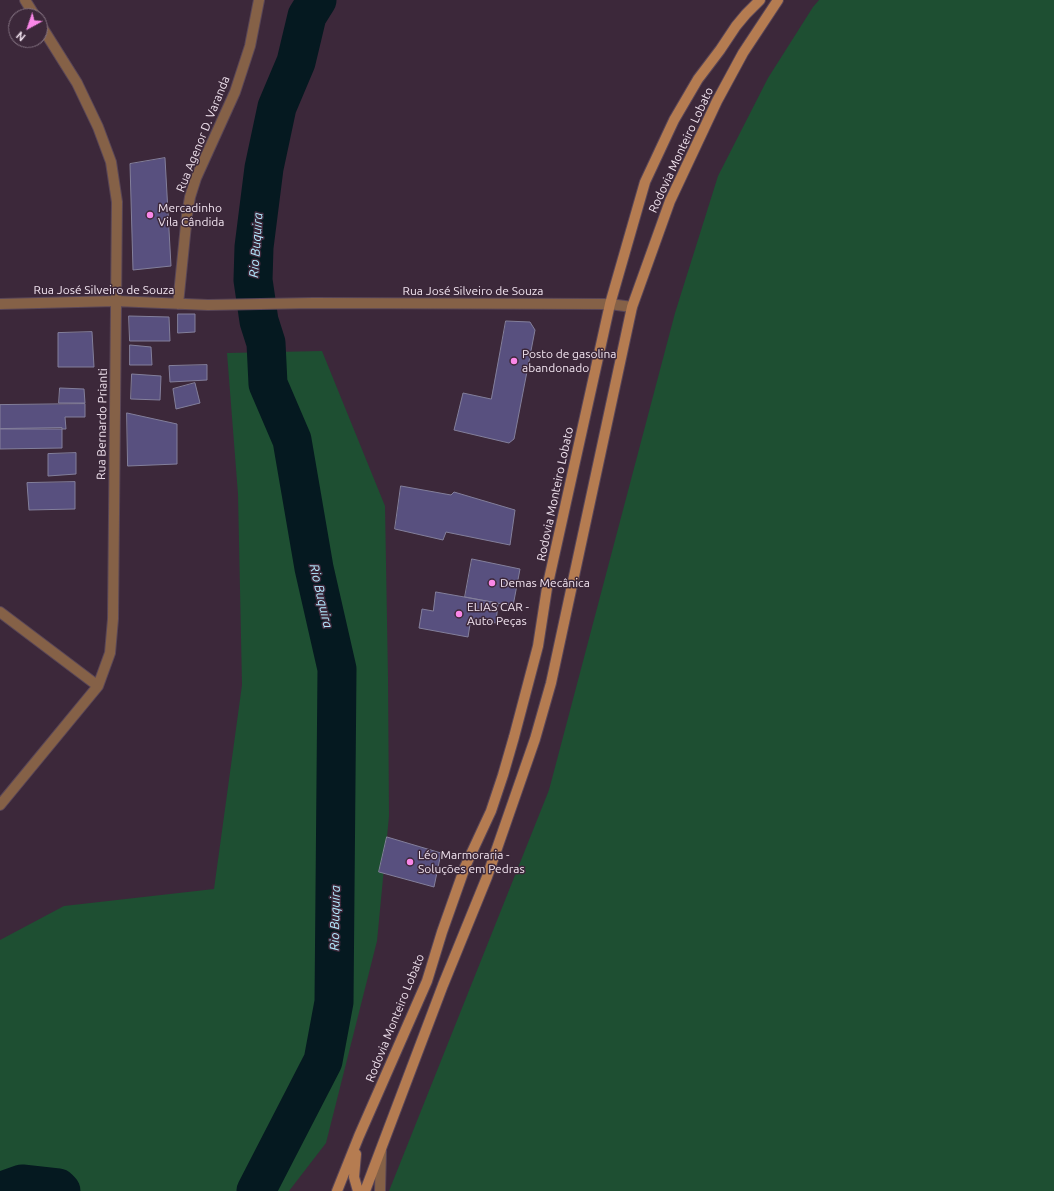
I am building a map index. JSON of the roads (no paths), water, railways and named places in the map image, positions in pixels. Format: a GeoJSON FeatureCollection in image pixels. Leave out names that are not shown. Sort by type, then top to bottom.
{"type":"FeatureCollection","features":[{"type":"Feature","properties":{"kind":"main road","name":"Rodovia Monteiro Lobato"},"geometry":{"type":"LineString","coordinates":[[337,1191],[359,1136],[427,981],[465,867],[491,811],[503,775],[538,646],[547,588],[610,304],[645,182],[674,120],[698,78],[720,50],[736,26],[760,0]]}},
{"type":"Feature","properties":{"kind":"main road","name":"Rodovia Monteiro Lobato"},"geometry":{"type":"LineString","coordinates":[[365,1191],[443,985],[487,877],[535,739],[551,683],[632,307],[670,201],[713,108],[743,53],[778,0]]}},
{"type":"Feature","properties":{"kind":"main road"},"geometry":{"type":"LineString","coordinates":[[358,1191],[354,1176],[354,1162],[359,1136]]}},
{"type":"Feature","properties":{"kind":"street","name":"Rua Agenor D. Varanda"},"geometry":{"type":"LineString","coordinates":[[178,304],[190,197],[196,178],[235,92],[250,46],[259,0]]}},
{"type":"Feature","properties":{"kind":"street","name":"Rua Bernardo Prianti"},"geometry":{"type":"LineString","coordinates":[[0,805],[98,686],[110,653],[113,619],[117,202],[111,162],[98,127],[76,83],[48,37]]}},
{"type":"Feature","properties":{"kind":"street","name":"Rua José Silveiro de Souza"},"geometry":{"type":"LineString","coordinates":[[0,304],[116,301],[208,305],[313,303],[610,304],[632,307]]}},
{"type":"Feature","properties":{"kind":"street"},"geometry":{"type":"LineString","coordinates":[[0,612],[98,686]]}},
{"type":"Feature","properties":{"kind":"street"},"geometry":{"type":"LineString","coordinates":[[380,1191],[381,1150]]}},
{"type":"Feature","properties":{"kind":"waterway","name":"Rio Buquira"},"geometry":{"type":"LineString","coordinates":[[256,1191],[323,1061],[334,1002],[337,669],[314,568],[292,440],[268,384],[266,343],[259,321],[253,280],[254,247],[264,168],[277,107],[296,62],[307,16],[317,0]]}},
{"type":"Feature","properties":{"kind":"waterway","name":"Rio Buquira"},"geometry":{"type":"LineString","coordinates":[[2,1191],[22,1184],[58,1188],[61,1191]]}},
{"type":"Feature","properties":{"kind":"place","name":"Mercadinho Vila Cândida"},"geometry":{"type":"Point","coordinates":[150,215]}},
{"type":"Feature","properties":{"kind":"place","name":"Posto de gasolina abandonado"},"geometry":{"type":"Point","coordinates":[514,361]}},
{"type":"Feature","properties":{"kind":"place","name":"Demas Mecânica"},"geometry":{"type":"Point","coordinates":[492,583]}},
{"type":"Feature","properties":{"kind":"place","name":"ELIAS CAR - Auto Peças"},"geometry":{"type":"Point","coordinates":[459,614]}},
{"type":"Feature","properties":{"kind":"place","name":"Léo Marmoraria - Soluções em Pedras"},"geometry":{"type":"Point","coordinates":[410,862]}}]}
